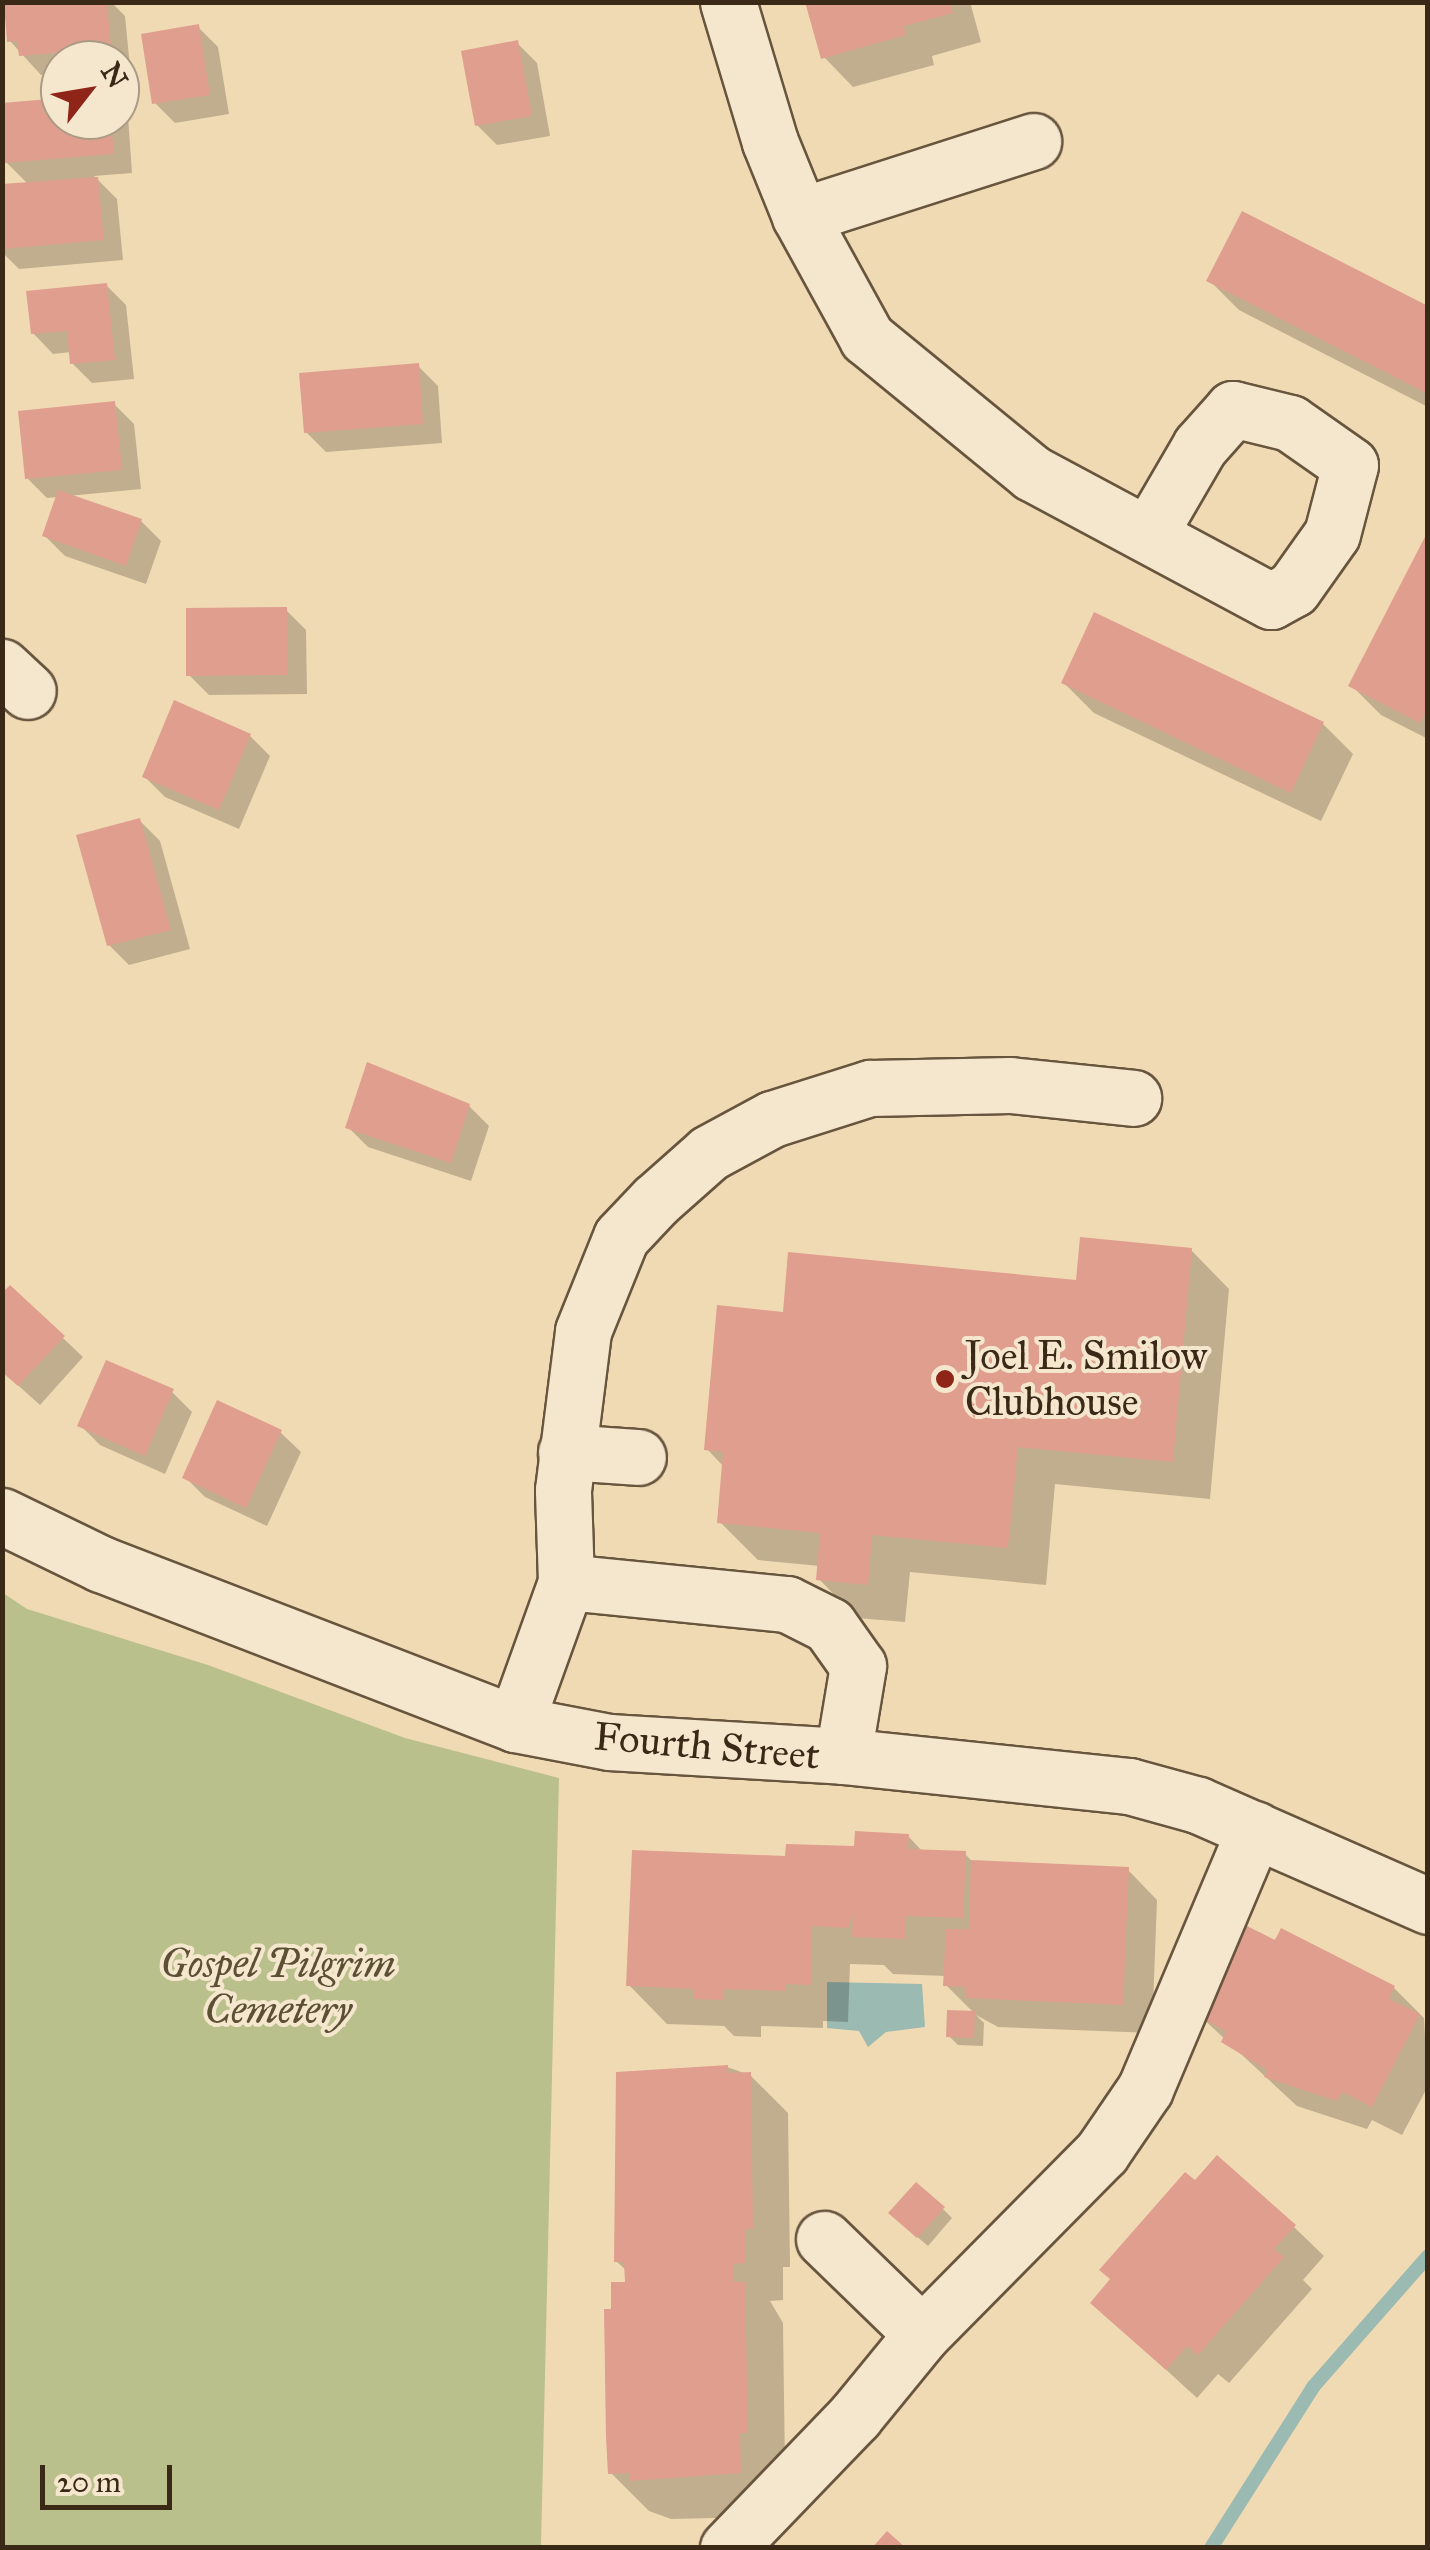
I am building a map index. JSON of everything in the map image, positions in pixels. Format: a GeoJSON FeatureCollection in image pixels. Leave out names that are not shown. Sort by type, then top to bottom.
{"type":"FeatureCollection","features":[{"type":"Feature","properties":{"kind":"street"},"geometry":{"type":"LineString","coordinates":[[728,2],[770,142],[800,216],[866,338],[1032,473],[1150,532]]}},
{"type":"Feature","properties":{"kind":"street"},"geometry":{"type":"LineString","coordinates":[[800,216],[1033,141]]}},
{"type":"Feature","properties":{"kind":"street"},"geometry":{"type":"LineString","coordinates":[[516,1724],[566,1582],[566,1452],[583,1332],[598,1282],[621,1237],[709,1153],[772,1119],[870,1088],[1010,1085],[1133,1098]]}},
{"type":"Feature","properties":{"kind":"street"},"geometry":{"type":"LineString","coordinates":[[566,1452],[638,1457]]}},
{"type":"Feature","properties":{"kind":"street","name":"Fourth Street"},"geometry":{"type":"LineString","coordinates":[[2,1516],[101,1564],[516,1724],[609,1742],[842,1756],[1129,1786],[1255,1829],[1428,1906]]}},
{"type":"Feature","properties":{"kind":"street"},"geometry":{"type":"LineString","coordinates":[[566,1582],[786,1604],[830,1625],[858,1666],[842,1756]]}},
{"type":"Feature","properties":{"kind":"street"},"geometry":{"type":"LineString","coordinates":[[728,2548],[855,2416],[922,2334],[1102,2152],[1145,2089],[1255,1829]]}},
{"type":"Feature","properties":{"kind":"street"},"geometry":{"type":"LineString","coordinates":[[824,2239],[922,2334]]}},
{"type":"Feature","properties":{"kind":"green space","name":"Gospel Pilgrim Cemetery"},"geometry":{"type":"Polygon","coordinates":[[[3,1593],[27,1609],[208,1665],[405,1738],[559,1778],[541,2547],[3,2547],[3,1593]]]}},
{"type":"Feature","properties":{"kind":"water"},"geometry":{"type":"Polygon","coordinates":[[[827,1982],[922,1984],[925,2027],[886,2032],[868,2047],[859,2031],[827,2028],[827,1982]]]}},
{"type":"Feature","properties":{"kind":"building"},"geometry":{"type":"Polygon","coordinates":[[[107,2],[110,40],[40,40],[40,54],[19,56],[17,41],[7,42],[4,3],[107,2]]]}},
{"type":"Feature","properties":{"kind":"building"},"geometry":{"type":"Polygon","coordinates":[[[805,2],[950,2],[953,13],[904,26],[906,35],[821,59],[805,2]]]}},
{"type":"Feature","properties":{"kind":"building"},"geometry":{"type":"Polygon","coordinates":[[[199,24],[210,95],[152,104],[141,34],[199,24]]]}},
{"type":"Feature","properties":{"kind":"building"},"geometry":{"type":"Polygon","coordinates":[[[518,40],[532,116],[475,126],[461,51],[518,40]]]}},
{"type":"Feature","properties":{"kind":"building"},"geometry":{"type":"Polygon","coordinates":[[[40,100],[40,140],[113,140],[114,154],[3,163],[2,103],[40,100]]]}},
{"type":"Feature","properties":{"kind":"building"},"geometry":{"type":"Polygon","coordinates":[[[98,177],[104,240],[2,249],[2,184],[98,177]]]}},
{"type":"Feature","properties":{"kind":"building"},"geometry":{"type":"Polygon","coordinates":[[[1242,211],[1428,306],[1428,394],[1206,281],[1242,211]]]}},
{"type":"Feature","properties":{"kind":"building"},"geometry":{"type":"Polygon","coordinates":[[[107,283],[115,360],[70,364],[67,331],[31,334],[26,291],[107,283]]]}},
{"type":"Feature","properties":{"kind":"building"},"geometry":{"type":"Polygon","coordinates":[[[419,363],[423,424],[304,433],[299,373],[419,363]]]}},
{"type":"Feature","properties":{"kind":"building"},"geometry":{"type":"Polygon","coordinates":[[[115,401],[122,470],[25,479],[18,411],[115,401]]]}},
{"type":"Feature","properties":{"kind":"building"},"geometry":{"type":"Polygon","coordinates":[[[58,490],[142,519],[126,566],[42,536],[58,490]]]}},
{"type":"Feature","properties":{"kind":"building"},"geometry":{"type":"Polygon","coordinates":[[[1428,531],[1428,708],[1420,723],[1348,686],[1428,531]]]}},
{"type":"Feature","properties":{"kind":"building"},"geometry":{"type":"Polygon","coordinates":[[[287,607],[288,675],[186,676],[186,608],[287,607]]]}},
{"type":"Feature","properties":{"kind":"building"},"geometry":{"type":"Polygon","coordinates":[[[1094,612],[1324,722],[1291,793],[1061,683],[1094,612]]]}},
{"type":"Feature","properties":{"kind":"building"},"geometry":{"type":"Polygon","coordinates":[[[174,700],[251,734],[219,810],[142,777],[174,700]]]}},
{"type":"Feature","properties":{"kind":"building"},"geometry":{"type":"Polygon","coordinates":[[[140,818],[171,930],[107,946],[76,835],[140,818]]]}},
{"type":"Feature","properties":{"kind":"building"},"geometry":{"type":"Polygon","coordinates":[[[367,1062],[470,1104],[451,1163],[345,1128],[367,1062]]]}},
{"type":"Feature","properties":{"kind":"building","name":"Joel E. Smilow Clubhouse"},"geometry":{"type":"Polygon","coordinates":[[[1080,1237],[1192,1248],[1173,1462],[1018,1447],[1008,1548],[872,1535],[868,1585],[816,1580],[820,1533],[717,1523],[723,1452],[704,1450],[717,1305],[783,1312],[788,1252],[1076,1280],[1080,1237]]]}},
{"type":"Feature","properties":{"kind":"building"},"geometry":{"type":"Polygon","coordinates":[[[10,1285],[65,1336],[18,1386],[2,1372],[2,1293],[10,1285]]]}},
{"type":"Feature","properties":{"kind":"building"},"geometry":{"type":"Polygon","coordinates":[[[106,1360],[174,1389],[145,1456],[77,1426],[106,1360]]]}},
{"type":"Feature","properties":{"kind":"building"},"geometry":{"type":"Polygon","coordinates":[[[217,1400],[282,1430],[246,1508],[182,1478],[217,1400]]]}},
{"type":"Feature","properties":{"kind":"building"},"geometry":{"type":"Polygon","coordinates":[[[855,1831],[909,1834],[908,1849],[966,1851],[963,1918],[906,1916],[905,1939],[852,1937],[853,1915],[848,1928],[812,1926],[811,1985],[786,1984],[786,1991],[724,1989],[724,2000],[693,1999],[694,1989],[626,1986],[632,1850],[785,1856],[786,1844],[854,1846],[855,1831]]]}},
{"type":"Feature","properties":{"kind":"building"},"geometry":{"type":"Polygon","coordinates":[[[971,1860],[1129,1867],[1123,2005],[965,1998],[966,1987],[943,1986],[946,1929],[969,1929],[971,1860]]]}},
{"type":"Feature","properties":{"kind":"building"},"geometry":{"type":"Polygon","coordinates":[[[1243,1924],[1275,1940],[1281,1928],[1395,1986],[1389,1999],[1420,2014],[1372,2107],[1342,2092],[1337,2101],[1264,2077],[1267,2070],[1221,2042],[1226,2031],[1197,2016],[1243,1924]]]}},
{"type":"Feature","properties":{"kind":"building"},"geometry":{"type":"Polygon","coordinates":[[[947,2010],[975,2011],[974,2038],[946,2037],[947,2010]]]}},
{"type":"Feature","properties":{"kind":"building"},"geometry":{"type":"Polygon","coordinates":[[[728,2065],[728,2073],[751,2072],[753,2229],[746,2229],[746,2263],[733,2264],[733,2282],[745,2282],[748,2433],[740,2433],[741,2473],[630,2481],[630,2473],[608,2474],[606,2438],[604,2309],[611,2309],[611,2282],[625,2282],[624,2262],[614,2262],[616,2072],[728,2065]]]}},
{"type":"Feature","properties":{"kind":"building"},"geometry":{"type":"Polygon","coordinates":[[[1217,2155],[1296,2225],[1274,2249],[1284,2257],[1198,2355],[1187,2346],[1166,2370],[1090,2303],[1110,2279],[1099,2270],[1185,2172],[1195,2180],[1217,2155]]]}},
{"type":"Feature","properties":{"kind":"building"},"geometry":{"type":"Polygon","coordinates":[[[916,2182],[945,2207],[917,2238],[888,2213],[916,2182]]]}},
{"type":"Feature","properties":{"kind":"building"},"geometry":{"type":"Polygon","coordinates":[[[887,2531],[906,2548],[872,2548],[887,2531]]]}},
{"type":"Feature","properties":{"kind":"waterway"},"geometry":{"type":"LineString","coordinates":[[1211,2548],[1313,2387],[1428,2256]]}},
{"type":"Feature","properties":{"kind":"place","name":"Joel E. Smilow Clubhouse"},"geometry":{"type":"Point","coordinates":[945,1379]}}]}
